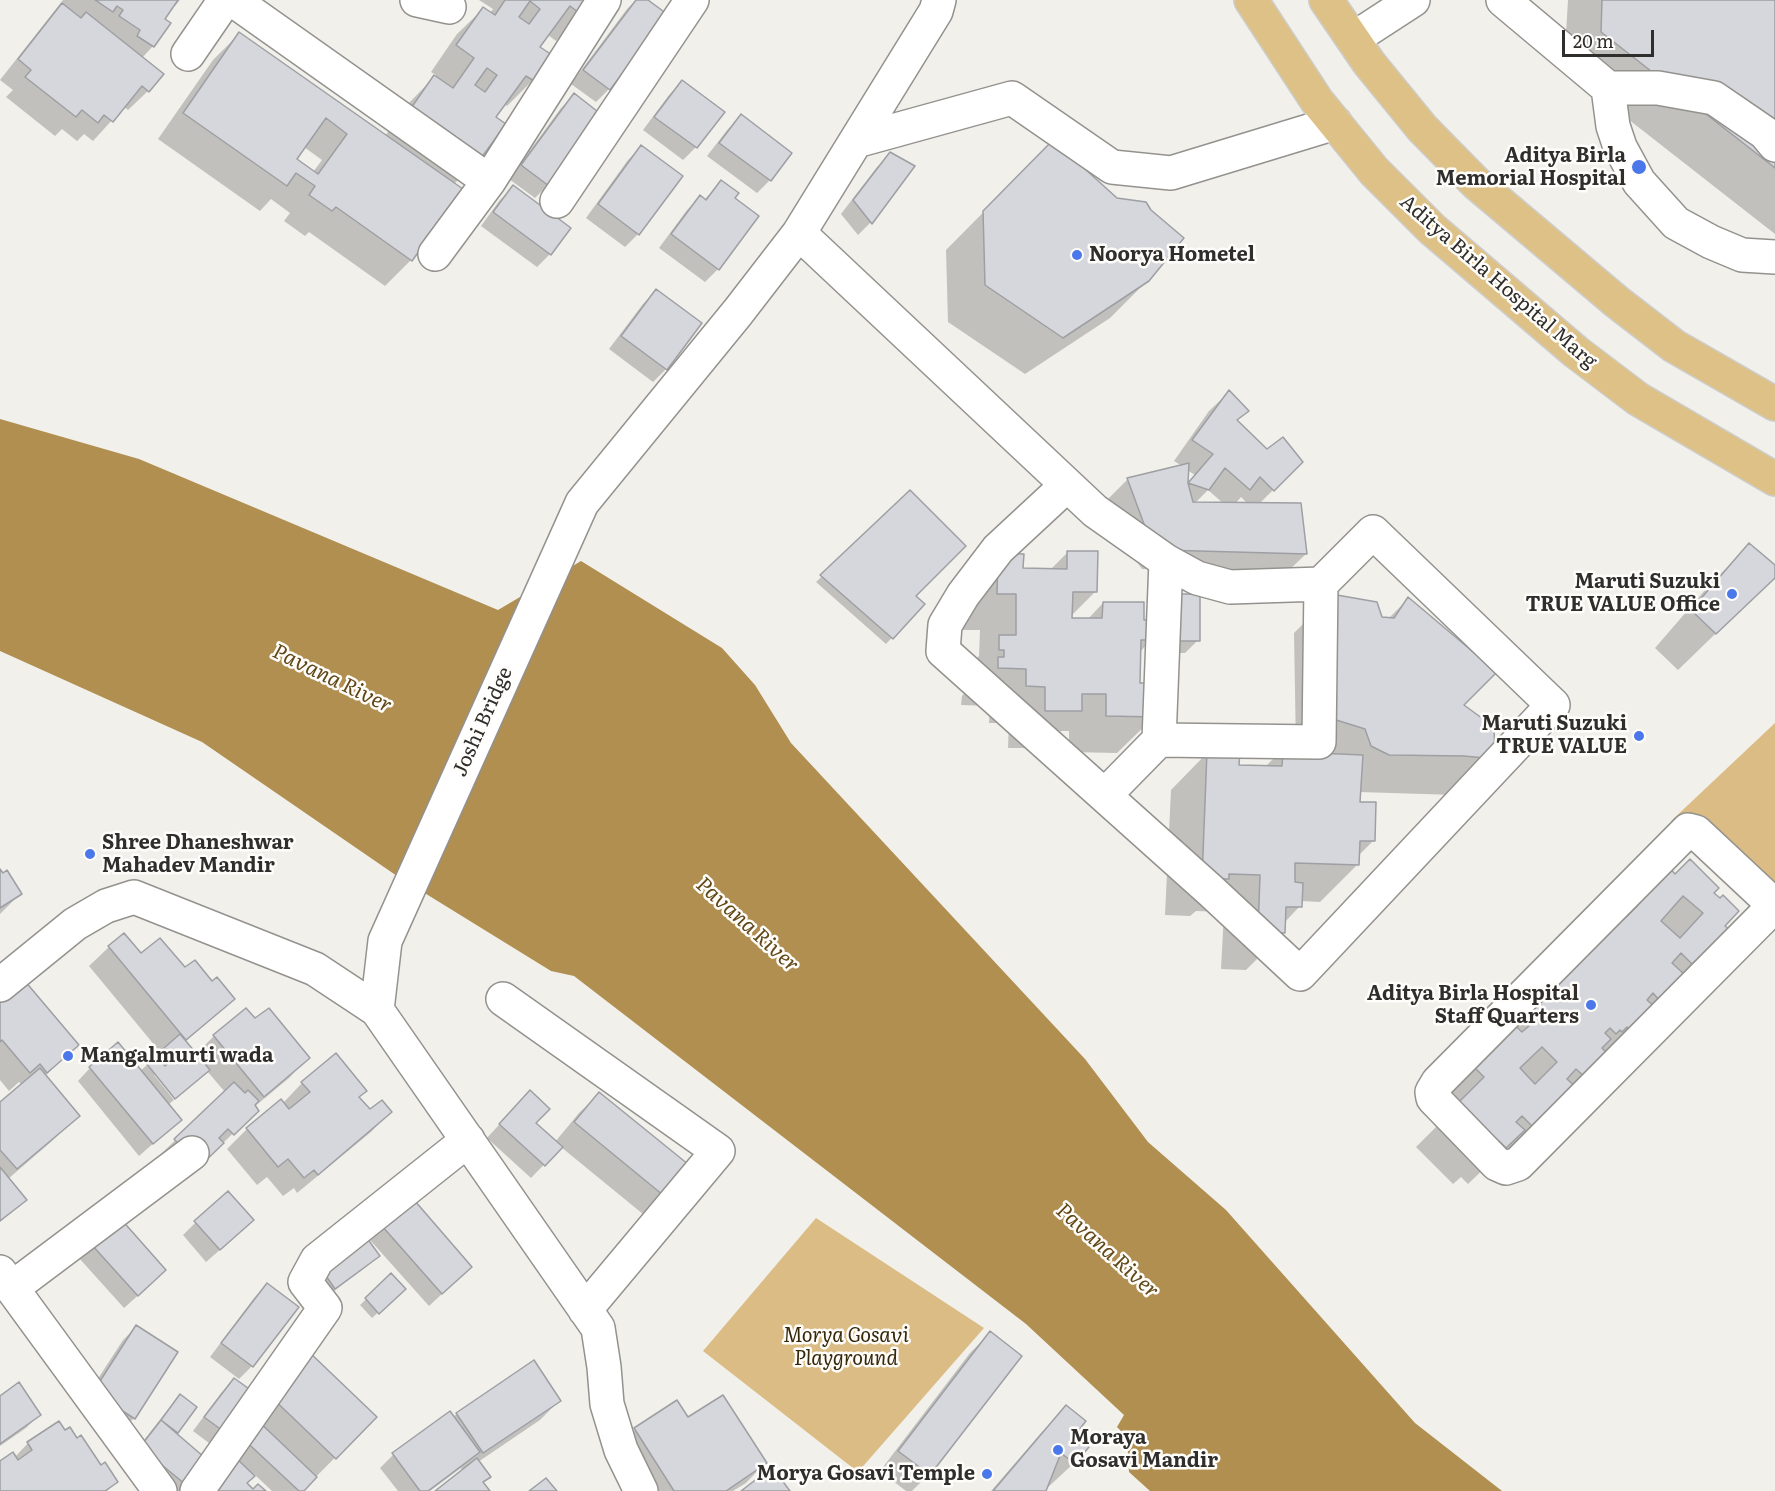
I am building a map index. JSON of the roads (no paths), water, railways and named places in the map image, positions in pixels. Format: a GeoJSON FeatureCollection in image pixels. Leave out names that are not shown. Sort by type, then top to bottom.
{"type":"FeatureCollection","features":[{"type":"Feature","properties":{"kind":"main road","name":"Aditya Birla Hospital Marg"},"geometry":{"type":"LineString","coordinates":[[1251,0],[1317,101],[1374,171],[1432,229],[1576,352],[1638,399],[1775,479]]}},
{"type":"Feature","properties":{"kind":"main road"},"geometry":{"type":"LineString","coordinates":[[1326,0],[1369,63],[1422,128],[1476,183],[1617,302],[1674,346],[1775,404]]}},
{"type":"Feature","properties":{"kind":"street"},"geometry":{"type":"LineString","coordinates":[[188,54],[225,0]]}},
{"type":"Feature","properties":{"kind":"street"},"geometry":{"type":"LineString","coordinates":[[233,0],[489,181]]}},
{"type":"Feature","properties":{"kind":"street"},"geometry":{"type":"LineString","coordinates":[[435,254],[489,181],[604,0]]}},
{"type":"Feature","properties":{"kind":"street"},"geometry":{"type":"LineString","coordinates":[[557,201],[692,0]]}},
{"type":"Feature","properties":{"kind":"street","name":"Joshi Bridge"},"geometry":{"type":"LineString","coordinates":[[377,1010],[385,941],[582,503],[738,312],[799,233],[936,11],[939,0]]}},
{"type":"Feature","properties":{"kind":"street"},"geometry":{"type":"LineString","coordinates":[[1353,39],[1413,0]]}},
{"type":"Feature","properties":{"kind":"street"},"geometry":{"type":"LineString","coordinates":[[1503,0],[1608,87],[1658,88],[1714,98],[1765,133],[1775,145]]}},
{"type":"Feature","properties":{"kind":"street"},"geometry":{"type":"LineString","coordinates":[[1608,87],[1613,126],[1620,147],[1639,182],[1676,223],[1710,242],[1742,255],[1775,257]]}},
{"type":"Feature","properties":{"kind":"street"},"geometry":{"type":"LineString","coordinates":[[856,141],[1012,98],[1112,167],[1171,173],[1335,123]]}},
{"type":"Feature","properties":{"kind":"street"},"geometry":{"type":"LineString","coordinates":[[799,233],[1095,511],[1166,561],[1197,578],[1230,587],[1321,584],[1373,532],[1553,705],[1300,974],[943,651],[945,625],[963,595],[998,549],[1067,485]]}},
{"type":"Feature","properties":{"kind":"street"},"geometry":{"type":"LineString","coordinates":[[1104,795],[1159,740],[1166,561]]}},
{"type":"Feature","properties":{"kind":"street"},"geometry":{"type":"LineString","coordinates":[[1159,740],[1319,742],[1321,584]]}},
{"type":"Feature","properties":{"kind":"street"},"geometry":{"type":"LineString","coordinates":[[1688,830],[1696,832],[1774,905],[1518,1164],[1506,1168],[1497,1164],[1433,1098],[1432,1092],[1438,1082],[1688,830]]}},
{"type":"Feature","properties":{"kind":"street"},"geometry":{"type":"LineString","coordinates":[[0,985],[75,924],[106,906],[134,897],[315,969],[377,1010],[598,1328],[607,1404],[636,1489]]}},
{"type":"Feature","properties":{"kind":"street"},"geometry":{"type":"LineString","coordinates":[[503,999],[718,1150],[585,1310]]}},
{"type":"Feature","properties":{"kind":"street"},"geometry":{"type":"LineString","coordinates":[[197,1491],[325,1308],[305,1282],[317,1260],[468,1140]]}},
{"type":"Feature","properties":{"kind":"street"},"geometry":{"type":"LineString","coordinates":[[160,1491],[6,1280],[192,1153]]}},
{"type":"Feature","properties":{"kind":"water","name":"Pavana River"},"geometry":{"type":"Polygon","coordinates":[[[0,419],[139,459],[498,610],[581,561],[722,648],[755,685],[791,743],[1085,1059],[1148,1142],[1226,1210],[1415,1423],[1502,1491],[1150,1491],[1129,1472],[1127,1437],[1117,1427],[1124,1415],[1026,1324],[574,976],[551,971],[397,876],[202,742],[0,651],[0,419]]]}},
{"type":"Feature","properties":{"kind":"place","name":"Aditya Birla Memorial Hospital"},"geometry":{"type":"Point","coordinates":[1639,167]}},
{"type":"Feature","properties":{"kind":"place","name":"Noorya Hometel"},"geometry":{"type":"Point","coordinates":[1077,255]}},
{"type":"Feature","properties":{"kind":"place","name":"Maruti Suzuki TRUE VALUE Office"},"geometry":{"type":"Point","coordinates":[1732,594]}},
{"type":"Feature","properties":{"kind":"place","name":"Maruti Suzuki TRUE VALUE"},"geometry":{"type":"Point","coordinates":[1639,736]}},
{"type":"Feature","properties":{"kind":"place","name":"Shree Dhaneshwar Mahadev Mandir"},"geometry":{"type":"Point","coordinates":[90,854]}},
{"type":"Feature","properties":{"kind":"place","name":"Aditya Birla Hospital Staff Quarters"},"geometry":{"type":"Point","coordinates":[1591,1005]}},
{"type":"Feature","properties":{"kind":"place","name":"Mangalmurti wada"},"geometry":{"type":"Point","coordinates":[68,1056]}},
{"type":"Feature","properties":{"kind":"place","name":"Moraya Gosavi Mandir"},"geometry":{"type":"Point","coordinates":[1058,1450]}},
{"type":"Feature","properties":{"kind":"place","name":"Morya Gosavi Temple"},"geometry":{"type":"Point","coordinates":[987,1474]}},
{"type":"Feature","properties":{"kind":"park label","name":"Morya Gosavi Playground"},"geometry":{"type":"Point","coordinates":[846,1348]}}]}
